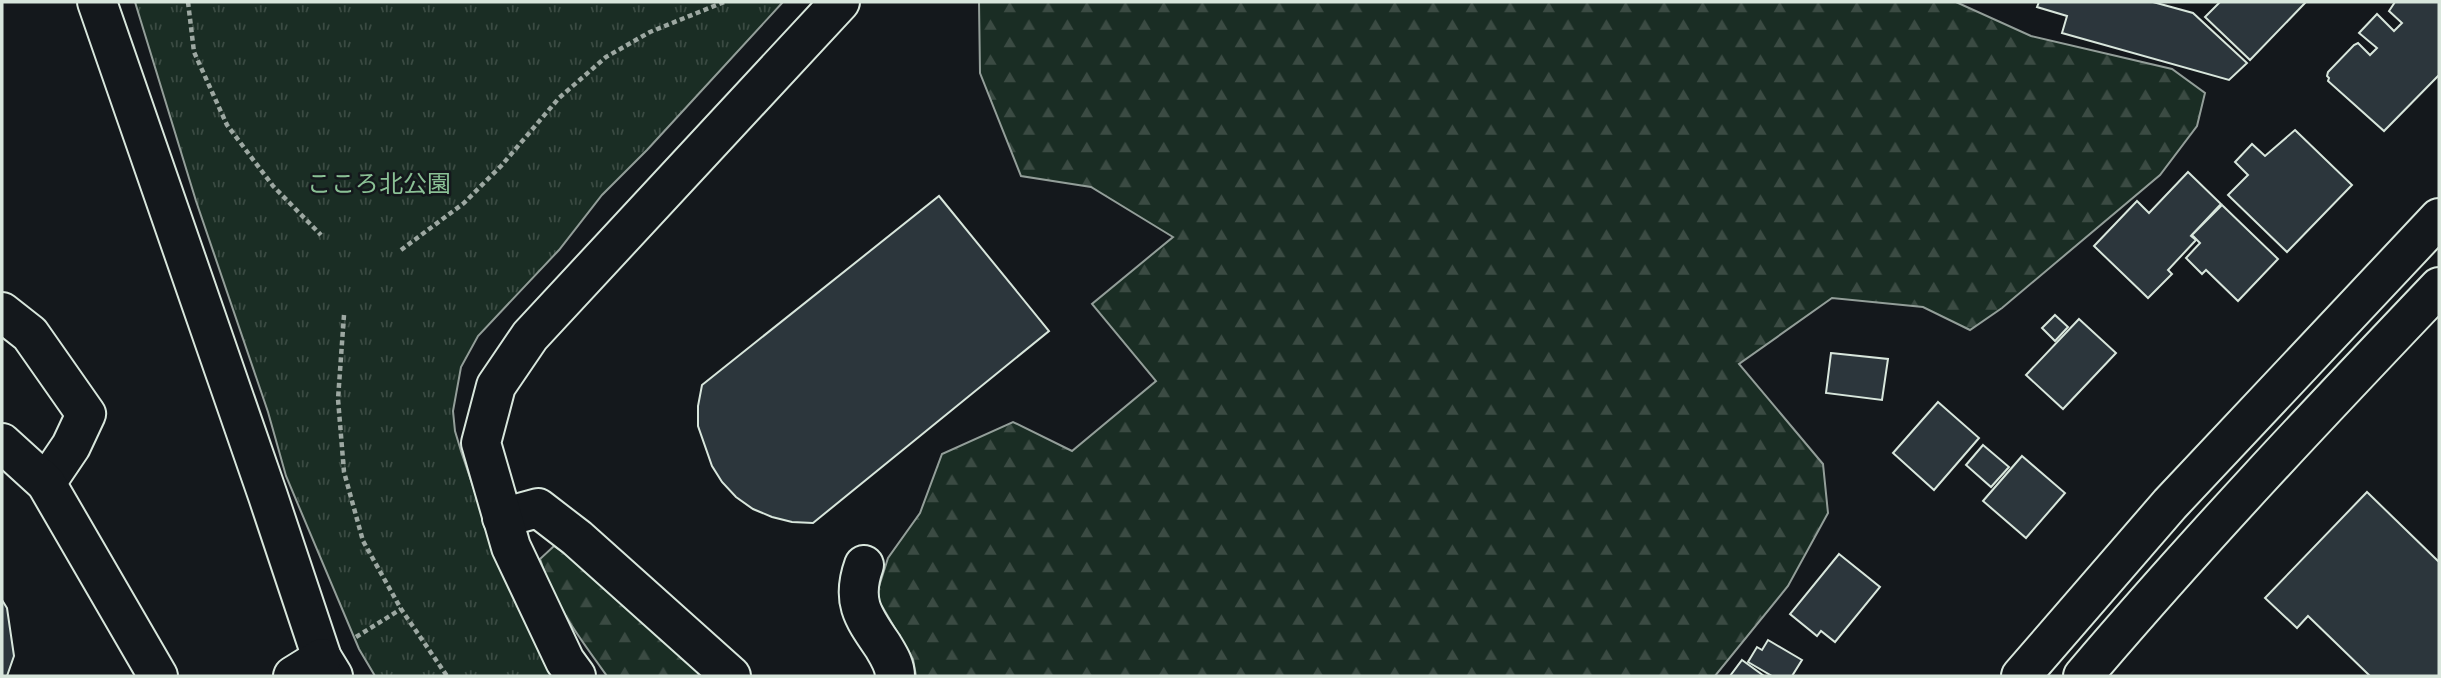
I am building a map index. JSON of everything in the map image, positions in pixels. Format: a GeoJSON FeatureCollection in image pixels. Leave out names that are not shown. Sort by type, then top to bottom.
{"type":"FeatureCollection","features":[{"type":"Feature","properties":{"kind":"street"},"geometry":{"type":"LineString","coordinates":[[97,2],[324,663]]}},
{"type":"Feature","properties":{"kind":"street"},"geometry":{"type":"LineString","coordinates":[[576,676],[565,661],[511,547],[481,443],[496,386],[530,336],[840,2]]}},
{"type":"Feature","properties":{"kind":"street"},"geometry":{"type":"LineString","coordinates":[[2021,676],[2170,504],[2439,218]]}},
{"type":"Feature","properties":{"kind":"street"},"geometry":{"type":"LineString","coordinates":[[2083,676],[2221,519],[2439,287]]}},
{"type":"Feature","properties":{"kind":"street"},"geometry":{"type":"LineString","coordinates":[[2,312],[30,334],[86,414],[71,446],[46,483]]}},
{"type":"Feature","properties":{"kind":"street"},"geometry":{"type":"LineString","coordinates":[[2,443],[46,483],[159,676]]}},
{"type":"Feature","properties":{"kind":"street"},"geometry":{"type":"LineString","coordinates":[[502,518],[538,508],[577,538],[731,676]]}},
{"type":"Feature","properties":{"kind":"street"},"geometry":{"type":"LineString","coordinates":[[863,565],[857,596],[862,612],[891,659],[895,676]]}},
{"type":"Feature","properties":{"kind":"path"},"geometry":{"type":"LineString","coordinates":[[188,2],[194,52],[227,125],[273,186],[321,234]]}},
{"type":"Feature","properties":{"kind":"path"},"geometry":{"type":"LineString","coordinates":[[401,250],[464,202],[501,166],[559,98],[606,57],[650,32],[724,2]]}},
{"type":"Feature","properties":{"kind":"path"},"geometry":{"type":"LineString","coordinates":[[344,314],[338,400],[344,472],[363,541],[401,609],[447,676]]}},
{"type":"Feature","properties":{"kind":"path"},"geometry":{"type":"LineString","coordinates":[[324,663],[401,609]]}},
{"type":"Feature","properties":{"kind":"green space","name":"こころ北公園"},"geometry":{"type":"Polygon","coordinates":[[[135,2],[783,2],[602,195],[559,250],[478,336],[461,367],[453,411],[461,451],[496,554],[560,676],[375,676],[359,649],[286,476],[268,412],[196,201],[135,2]]]}},
{"type":"Feature","properties":{"kind":"green space"},"geometry":{"type":"Polygon","coordinates":[[[979,2],[1956,2],[2031,36],[2172,69],[2205,93],[2197,126],[2160,175],[2002,308],[1970,330],[1923,307],[1832,298],[1739,364],[1823,464],[1828,513],[1788,586],[1715,676],[916,676],[913,659],[876,596],[888,558],[920,513],[942,454],[1013,422],[1072,451],[1156,381],[1092,304],[1173,237],[1091,187],[1021,176],[980,73],[979,2]]]}},
{"type":"Feature","properties":{"kind":"green space"},"geometry":{"type":"Polygon","coordinates":[[[554,546],[587,568],[702,676],[607,676],[568,620],[552,591],[540,559],[554,546]]]}},
{"type":"Feature","properties":{"kind":"building"},"geometry":{"type":"Polygon","coordinates":[[[2039,2],[2153,2],[2193,13],[2247,63],[2229,80],[2062,33],[2067,16],[2037,7],[2039,2]]]}},
{"type":"Feature","properties":{"kind":"building"},"geometry":{"type":"Polygon","coordinates":[[[2220,2],[2305,3],[2250,60],[2205,17],[2220,2]]]}},
{"type":"Feature","properties":{"kind":"building"},"geometry":{"type":"Polygon","coordinates":[[[2395,2],[2439,2],[2439,75],[2384,131],[2328,81],[2327,76],[2354,45],[2358,43],[2370,55],[2377,48],[2359,33],[2377,14],[2394,31],[2402,23],[2389,11],[2395,2]]]}},
{"type":"Feature","properties":{"kind":"building"},"geometry":{"type":"Polygon","coordinates":[[[2295,130],[2352,185],[2287,252],[2228,195],[2248,175],[2235,162],[2252,144],[2265,156],[2295,130]]]}},
{"type":"Feature","properties":{"kind":"building"},"geometry":{"type":"Polygon","coordinates":[[[2188,172],[2221,204],[2191,236],[2196,240],[2168,270],[2172,274],[2148,298],[2094,246],[2137,201],[2149,213],[2188,172]]]}},
{"type":"Feature","properties":{"kind":"building"},"geometry":{"type":"Polygon","coordinates":[[[939,196],[1049,331],[813,523],[792,522],[753,509],[736,497],[712,466],[698,426],[702,385],[939,196]]]}},
{"type":"Feature","properties":{"kind":"building"},"geometry":{"type":"Polygon","coordinates":[[[2222,205],[2278,259],[2238,301],[2206,270],[2202,274],[2186,258],[2200,243],[2192,235],[2222,205]]]}},
{"type":"Feature","properties":{"kind":"building"},"geometry":{"type":"Polygon","coordinates":[[[2055,315],[2068,327],[2055,341],[2042,328],[2055,315]]]}},
{"type":"Feature","properties":{"kind":"building"},"geometry":{"type":"Polygon","coordinates":[[[2079,319],[2116,353],[2063,409],[2026,375],[2079,319]]]}},
{"type":"Feature","properties":{"kind":"building"},"geometry":{"type":"Polygon","coordinates":[[[1831,353],[1888,359],[1882,400],[1826,393],[1831,353]]]}},
{"type":"Feature","properties":{"kind":"building"},"geometry":{"type":"Polygon","coordinates":[[[1938,402],[1979,438],[1934,490],[1893,453],[1938,402]]]}},
{"type":"Feature","properties":{"kind":"building"},"geometry":{"type":"Polygon","coordinates":[[[1983,445],[2009,467],[1991,487],[1966,465],[1983,445]]]}},
{"type":"Feature","properties":{"kind":"building"},"geometry":{"type":"Polygon","coordinates":[[[2022,456],[2065,493],[2026,538],[1983,501],[2022,456]]]}},
{"type":"Feature","properties":{"kind":"building"},"geometry":{"type":"Polygon","coordinates":[[[2367,492],[2439,562],[2439,676],[2370,676],[2308,616],[2297,628],[2265,598],[2367,492]]]}},
{"type":"Feature","properties":{"kind":"building"},"geometry":{"type":"Polygon","coordinates":[[[1839,554],[1880,587],[1835,642],[1821,631],[1817,636],[1790,614],[1839,554]]]}},
{"type":"Feature","properties":{"kind":"building"},"geometry":{"type":"Polygon","coordinates":[[[2,600],[7,608],[14,656],[7,676],[2,676],[2,600]]]}},
{"type":"Feature","properties":{"kind":"building"},"geometry":{"type":"Polygon","coordinates":[[[1768,640],[1802,660],[1792,676],[1772,676],[1748,662],[1757,647],[1762,650],[1768,640]]]}},
{"type":"Feature","properties":{"kind":"building"},"geometry":{"type":"Polygon","coordinates":[[[1742,660],[1764,676],[1730,676],[1742,660]]]}}]}
